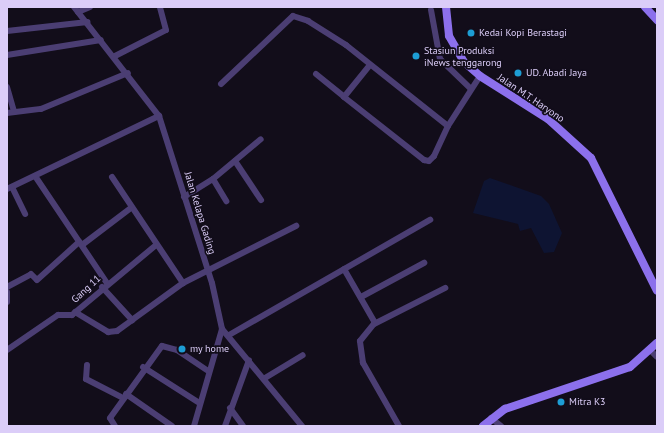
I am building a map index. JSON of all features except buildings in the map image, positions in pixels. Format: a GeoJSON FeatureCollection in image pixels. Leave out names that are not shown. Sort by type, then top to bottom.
{"type":"FeatureCollection","features":[{"type":"Feature","properties":{"kind":"main road","name":"Jalan M.T. Haryono"},"geometry":{"type":"LineString","coordinates":[[446,7],[446,22],[455,50],[480,76],[548,119],[591,158],[657,291]]}},
{"type":"Feature","properties":{"kind":"main road"},"geometry":{"type":"LineString","coordinates":[[646,8],[657,20]]}},
{"type":"Feature","properties":{"kind":"main road"},"geometry":{"type":"LineString","coordinates":[[484,426],[491,418],[527,400],[610,375],[630,367],[654,354],[657,343]]}},
{"type":"Feature","properties":{"kind":"street"},"geometry":{"type":"LineString","coordinates":[[76,10],[90,7]]}},
{"type":"Feature","properties":{"kind":"street"},"geometry":{"type":"LineString","coordinates":[[115,56],[166,30],[160,7]]}},
{"type":"Feature","properties":{"kind":"street","name":"Jalan Kelapa Gading"},"geometry":{"type":"LineString","coordinates":[[76,10],[115,56],[159,116],[208,271],[222,329]]}},
{"type":"Feature","properties":{"kind":"street"},"geometry":{"type":"LineString","coordinates":[[431,10],[440,59],[471,89]]}},
{"type":"Feature","properties":{"kind":"street"},"geometry":{"type":"LineString","coordinates":[[221,84],[293,16],[308,21],[346,45],[369,66],[448,126]]}},
{"type":"Feature","properties":{"kind":"street"},"geometry":{"type":"LineString","coordinates":[[7,31],[87,22]]}},
{"type":"Feature","properties":{"kind":"street"},"geometry":{"type":"LineString","coordinates":[[7,55],[101,40]]}},
{"type":"Feature","properties":{"kind":"street"},"geometry":{"type":"LineString","coordinates":[[344,97],[369,66]]}},
{"type":"Feature","properties":{"kind":"street"},"geometry":{"type":"LineString","coordinates":[[7,113],[41,109],[128,73]]}},
{"type":"Feature","properties":{"kind":"street"},"geometry":{"type":"LineString","coordinates":[[316,74],[424,160],[434,156],[448,126],[480,76]]}},
{"type":"Feature","properties":{"kind":"street"},"geometry":{"type":"LineString","coordinates":[[7,87],[14,112]]}},
{"type":"Feature","properties":{"kind":"street"},"geometry":{"type":"LineString","coordinates":[[25,214],[10,188],[159,116]]}},
{"type":"Feature","properties":{"kind":"street"},"geometry":{"type":"LineString","coordinates":[[184,197],[213,179],[261,139]]}},
{"type":"Feature","properties":{"kind":"street"},"geometry":{"type":"LineString","coordinates":[[235,161],[261,200]]}},
{"type":"Feature","properties":{"kind":"street"},"geometry":{"type":"LineString","coordinates":[[35,176],[105,285],[132,320]]}},
{"type":"Feature","properties":{"kind":"street"},"geometry":{"type":"LineString","coordinates":[[112,177],[131,208],[183,283]]}},
{"type":"Feature","properties":{"kind":"street"},"geometry":{"type":"LineString","coordinates":[[213,179],[226,201]]}},
{"type":"Feature","properties":{"kind":"street"},"geometry":{"type":"LineString","coordinates":[[7,286],[30,274],[37,280],[80,244],[131,208]]}},
{"type":"Feature","properties":{"kind":"street"},"geometry":{"type":"LineString","coordinates":[[229,335],[430,220]]}},
{"type":"Feature","properties":{"kind":"street"},"geometry":{"type":"LineString","coordinates":[[75,312],[108,332],[117,331],[183,283],[296,226]]}},
{"type":"Feature","properties":{"kind":"street","name":"Gang 11"},"geometry":{"type":"LineString","coordinates":[[7,350],[58,314],[70,316],[105,285],[156,245]]}},
{"type":"Feature","properties":{"kind":"street"},"geometry":{"type":"LineString","coordinates":[[361,297],[424,263]]}},
{"type":"Feature","properties":{"kind":"street"},"geometry":{"type":"LineString","coordinates":[[344,269],[375,323]]}},
{"type":"Feature","properties":{"kind":"street"},"geometry":{"type":"LineString","coordinates":[[398,426],[363,363],[360,351],[360,341],[375,323],[445,288]]}},
{"type":"Feature","properties":{"kind":"street"},"geometry":{"type":"LineString","coordinates":[[7,292],[7,302]]}},
{"type":"Feature","properties":{"kind":"street"},"geometry":{"type":"LineString","coordinates":[[194,426],[198,402],[207,370],[222,329],[229,335],[265,378],[302,426]]}},
{"type":"Feature","properties":{"kind":"street"},"geometry":{"type":"LineString","coordinates":[[116,426],[110,418],[143,367],[165,345],[207,370]]}},
{"type":"Feature","properties":{"kind":"street"},"geometry":{"type":"LineString","coordinates":[[265,378],[303,355]]}},
{"type":"Feature","properties":{"kind":"street"},"geometry":{"type":"LineString","coordinates":[[225,426],[230,408],[249,360]]}},
{"type":"Feature","properties":{"kind":"street"},"geometry":{"type":"LineString","coordinates":[[87,364],[86,379],[125,396],[172,426]]}},
{"type":"Feature","properties":{"kind":"street"},"geometry":{"type":"LineString","coordinates":[[143,367],[198,402]]}},
{"type":"Feature","properties":{"kind":"street"},"geometry":{"type":"LineString","coordinates":[[230,408],[243,426]]}},
{"type":"Feature","properties":{"kind":"street"},"geometry":{"type":"LineString","coordinates":[[491,418],[501,426]]}},
{"type":"Feature","properties":{"kind":"water"},"geometry":{"type":"Polygon","coordinates":[[[490,178],[541,196],[549,204],[562,233],[554,252],[544,253],[531,228],[520,231],[518,224],[473,213],[484,181],[490,178]]]}},
{"type":"Feature","properties":{"kind":"place","name":"Kedai Kopi Berastagi"},"geometry":{"type":"Point","coordinates":[471,33]}},
{"type":"Feature","properties":{"kind":"place","name":"Stasiun Produksi iNews tenggarong"},"geometry":{"type":"Point","coordinates":[416,56]}},
{"type":"Feature","properties":{"kind":"place","name":"UD. Abadi Jaya"},"geometry":{"type":"Point","coordinates":[518,73]}},
{"type":"Feature","properties":{"kind":"place","name":"my home"},"geometry":{"type":"Point","coordinates":[182,349]}},
{"type":"Feature","properties":{"kind":"place","name":"Mitra K3"},"geometry":{"type":"Point","coordinates":[561,402]}}]}
